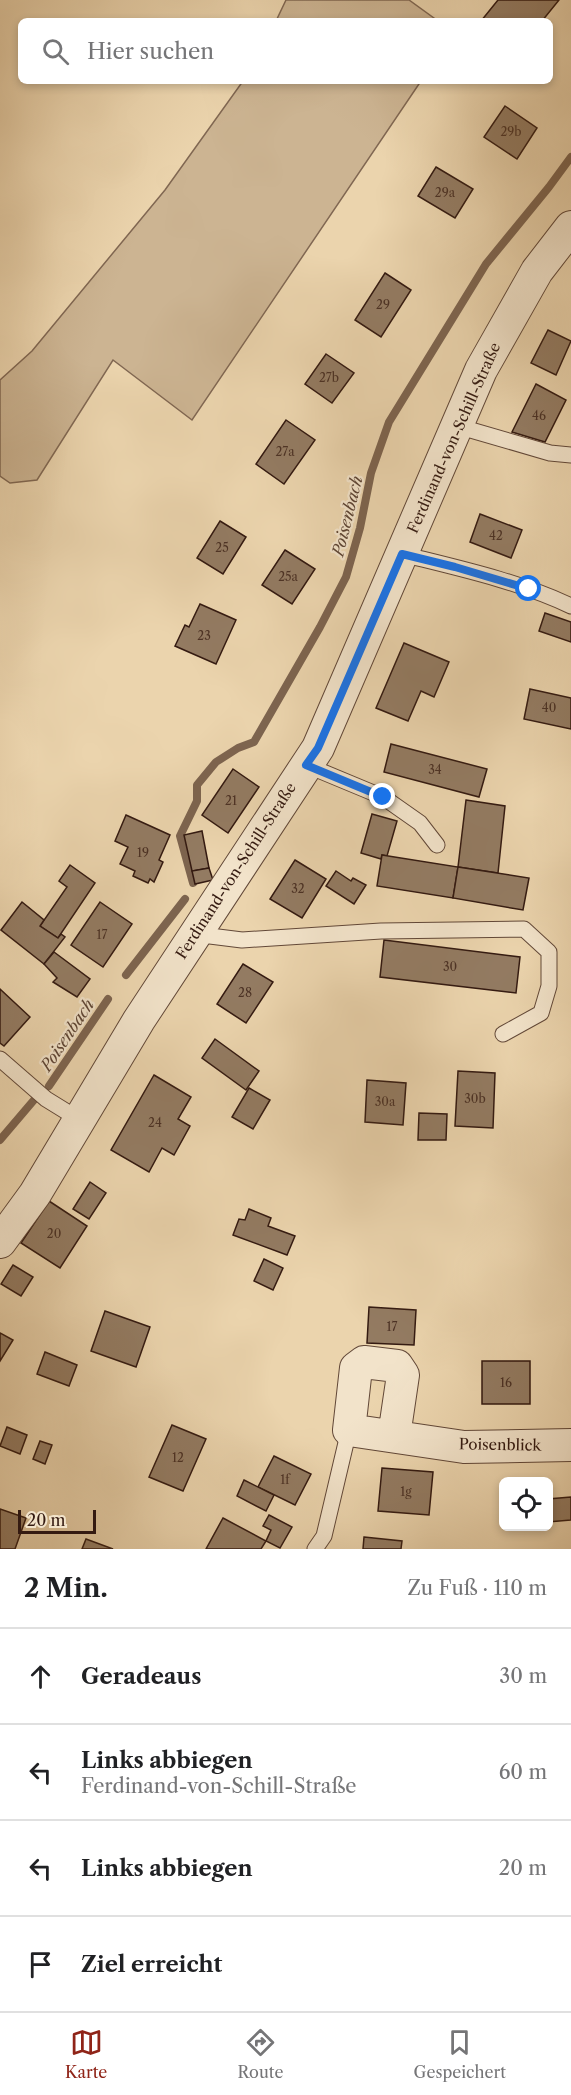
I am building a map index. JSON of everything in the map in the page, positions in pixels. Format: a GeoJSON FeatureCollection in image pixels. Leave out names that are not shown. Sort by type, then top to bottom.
{"type":"FeatureCollection","features":[{"type":"Feature","properties":{"kind":"street","name":"Ferdinand-von-Schill-Straße"},"geometry":{"type":"LineString","coordinates":[[0,1242],[35,1194],[139,1020],[194,934],[318,748],[481,370],[537,271],[571,227]]}},
{"type":"Feature","properties":{"kind":"street"},"geometry":{"type":"LineString","coordinates":[[349,1430],[356,1368],[364,1362],[398,1366],[403,1375],[394,1436]]}},
{"type":"Feature","properties":{"kind":"street","name":"Poisenblick"},"geometry":{"type":"LineString","coordinates":[[349,1430],[464,1447],[571,1445]]}},
{"type":"Feature","properties":{"kind":"lane"},"geometry":{"type":"LineString","coordinates":[[457,426],[550,453],[571,455]]}},
{"type":"Feature","properties":{"kind":"lane"},"geometry":{"type":"LineString","coordinates":[[402,554],[529,589],[571,606]]}},
{"type":"Feature","properties":{"kind":"lane"},"geometry":{"type":"LineString","coordinates":[[306,765],[383,797],[420,823],[437,845]]}},
{"type":"Feature","properties":{"kind":"lane"},"geometry":{"type":"LineString","coordinates":[[194,934],[242,940],[381,931],[524,929],[549,952],[549,986],[541,1013],[503,1034]]}},
{"type":"Feature","properties":{"kind":"lane"},"geometry":{"type":"LineString","coordinates":[[0,1059],[45,1099],[80,1120]]}},
{"type":"Feature","properties":{"kind":"lane"},"geometry":{"type":"LineString","coordinates":[[315,1549],[324,1536],[349,1430]]}},
{"type":"Feature","properties":{"kind":"shaded area"},"geometry":{"type":"Polygon","coordinates":[[[286,0],[409,0],[434,18],[277,18],[286,0]]]}},
{"type":"Feature","properties":{"kind":"shaded area"},"geometry":{"type":"Polygon","coordinates":[[[241,84],[419,84],[192,420],[113,360],[37,480],[10,483],[0,476],[0,380],[32,351],[165,190],[241,84]]]}},
{"type":"Feature","properties":{"kind":"building"},"geometry":{"type":"Polygon","coordinates":[[[498,0],[559,0],[544,18],[483,18],[498,0]]]}},
{"type":"Feature","properties":{"kind":"building"},"geometry":{"type":"Polygon","coordinates":[[[505,106],[537,128],[517,159],[484,137],[505,106]]]}},
{"type":"Feature","properties":{"kind":"building"},"geometry":{"type":"Polygon","coordinates":[[[436,167],[473,189],[455,218],[418,196],[436,167]]]}},
{"type":"Feature","properties":{"kind":"building"},"geometry":{"type":"Polygon","coordinates":[[[385,273],[411,290],[381,337],[355,320],[385,273]]]}},
{"type":"Feature","properties":{"kind":"building"},"geometry":{"type":"Polygon","coordinates":[[[548,330],[571,341],[556,375],[531,363],[548,330]]]}},
{"type":"Feature","properties":{"kind":"building"},"geometry":{"type":"Polygon","coordinates":[[[326,354],[354,373],[332,403],[305,384],[326,354]]]}},
{"type":"Feature","properties":{"kind":"building"},"geometry":{"type":"Polygon","coordinates":[[[536,384],[566,400],[545,442],[512,432],[536,384]]]}},
{"type":"Feature","properties":{"kind":"building"},"geometry":{"type":"Polygon","coordinates":[[[286,420],[315,440],[284,484],[256,464],[286,420]]]}},
{"type":"Feature","properties":{"kind":"building"},"geometry":{"type":"Polygon","coordinates":[[[480,514],[522,530],[511,558],[470,542],[480,514]]]}},
{"type":"Feature","properties":{"kind":"building"},"geometry":{"type":"Polygon","coordinates":[[[220,521],[246,537],[223,574],[197,558],[220,521]]]}},
{"type":"Feature","properties":{"kind":"building"},"geometry":{"type":"Polygon","coordinates":[[[285,550],[315,569],[292,604],[262,585],[285,550]]]}},
{"type":"Feature","properties":{"kind":"building"},"geometry":{"type":"Polygon","coordinates":[[[200,604],[236,620],[216,664],[175,646],[185,625],[189,627],[200,604]]]}},
{"type":"Feature","properties":{"kind":"building"},"geometry":{"type":"Polygon","coordinates":[[[545,613],[571,622],[571,642],[539,631],[545,613]]]}},
{"type":"Feature","properties":{"kind":"building"},"geometry":{"type":"Polygon","coordinates":[[[404,643],[449,662],[434,697],[421,691],[408,721],[376,708],[404,643]]]}},
{"type":"Feature","properties":{"kind":"building"},"geometry":{"type":"Polygon","coordinates":[[[530,689],[571,698],[571,729],[524,719],[530,689]]]}},
{"type":"Feature","properties":{"kind":"building"},"geometry":{"type":"Polygon","coordinates":[[[391,744],[487,769],[479,797],[384,772],[391,744]]]}},
{"type":"Feature","properties":{"kind":"building"},"geometry":{"type":"Polygon","coordinates":[[[233,769],[259,787],[228,833],[202,815],[233,769]]]}},
{"type":"Feature","properties":{"kind":"building"},"geometry":{"type":"Polygon","coordinates":[[[466,800],[505,806],[498,873],[458,867],[466,800]]]}},
{"type":"Feature","properties":{"kind":"building"},"geometry":{"type":"Polygon","coordinates":[[[372,814],[397,821],[387,856],[382,855],[381,859],[361,853],[372,814]]]}},
{"type":"Feature","properties":{"kind":"building"},"geometry":{"type":"Polygon","coordinates":[[[126,815],[170,835],[159,860],[163,862],[154,882],[150,879],[148,883],[133,876],[135,871],[120,864],[128,847],[115,841],[126,815]]]}},
{"type":"Feature","properties":{"kind":"building"},"geometry":{"type":"Polygon","coordinates":[[[202,831],[209,868],[192,871],[184,835],[202,831]]]}},
{"type":"Feature","properties":{"kind":"building"},"geometry":{"type":"Polygon","coordinates":[[[382,855],[458,867],[453,898],[377,886],[382,855]]]}},
{"type":"Feature","properties":{"kind":"building"},"geometry":{"type":"Polygon","coordinates":[[[295,860],[326,879],[302,918],[270,899],[295,860]]]}},
{"type":"Feature","properties":{"kind":"building"},"geometry":{"type":"Polygon","coordinates":[[[70,865],[95,883],[58,938],[40,926],[67,887],[59,881],[70,865]]]}},
{"type":"Feature","properties":{"kind":"building"},"geometry":{"type":"Polygon","coordinates":[[[458,867],[529,878],[523,910],[453,898],[458,867]]]}},
{"type":"Feature","properties":{"kind":"building"},"geometry":{"type":"Polygon","coordinates":[[[209,868],[213,880],[195,884],[192,871],[209,868]]]}},
{"type":"Feature","properties":{"kind":"building"},"geometry":{"type":"Polygon","coordinates":[[[336,871],[351,881],[353,878],[366,885],[354,904],[326,886],[336,871]]]}},
{"type":"Feature","properties":{"kind":"building"},"geometry":{"type":"Polygon","coordinates":[[[22,902],[44,920],[40,926],[58,938],[61,934],[65,937],[44,964],[1,930],[22,902]]]}},
{"type":"Feature","properties":{"kind":"building"},"geometry":{"type":"Polygon","coordinates":[[[100,902],[132,924],[103,967],[71,945],[100,902]]]}},
{"type":"Feature","properties":{"kind":"building"},"geometry":{"type":"Polygon","coordinates":[[[384,940],[520,957],[516,993],[380,977],[384,940]]]}},
{"type":"Feature","properties":{"kind":"building"},"geometry":{"type":"Polygon","coordinates":[[[54,952],[90,979],[77,997],[53,982],[57,978],[44,964],[54,952]]]}},
{"type":"Feature","properties":{"kind":"building"},"geometry":{"type":"Polygon","coordinates":[[[243,964],[273,982],[246,1023],[217,1004],[243,964]]]}},
{"type":"Feature","properties":{"kind":"building"},"geometry":{"type":"Polygon","coordinates":[[[0,989],[30,1017],[4,1046],[0,1043],[0,989]]]}},
{"type":"Feature","properties":{"kind":"building"},"geometry":{"type":"Polygon","coordinates":[[[215,1039],[259,1071],[246,1090],[202,1058],[215,1039]]]}},
{"type":"Feature","properties":{"kind":"building"},"geometry":{"type":"Polygon","coordinates":[[[458,1071],[495,1073],[493,1128],[455,1126],[458,1071]]]}},
{"type":"Feature","properties":{"kind":"building"},"geometry":{"type":"Polygon","coordinates":[[[154,1075],[191,1097],[178,1119],[190,1126],[174,1155],[162,1148],[149,1172],[111,1150],[154,1075]]]}},
{"type":"Feature","properties":{"kind":"building"},"geometry":{"type":"Polygon","coordinates":[[[367,1080],[406,1083],[403,1125],[365,1122],[367,1080]]]}},
{"type":"Feature","properties":{"kind":"building"},"geometry":{"type":"Polygon","coordinates":[[[249,1088],[270,1100],[253,1129],[232,1117],[249,1088]]]}},
{"type":"Feature","properties":{"kind":"building"},"geometry":{"type":"Polygon","coordinates":[[[419,1113],[447,1114],[446,1140],[418,1140],[419,1113]]]}},
{"type":"Feature","properties":{"kind":"building"},"geometry":{"type":"Polygon","coordinates":[[[90,1182],[106,1193],[89,1219],[73,1209],[90,1182]]]}},
{"type":"Feature","properties":{"kind":"building"},"geometry":{"type":"Polygon","coordinates":[[[49,1201],[87,1226],[60,1268],[21,1243],[49,1201]]]}},
{"type":"Feature","properties":{"kind":"building"},"geometry":{"type":"Polygon","coordinates":[[[249,1209],[271,1218],[268,1226],[295,1236],[287,1255],[233,1235],[239,1219],[245,1220],[249,1209]]]}},
{"type":"Feature","properties":{"kind":"building"},"geometry":{"type":"Polygon","coordinates":[[[264,1259],[283,1268],[273,1290],[254,1281],[264,1259]]]}},
{"type":"Feature","properties":{"kind":"building"},"geometry":{"type":"Polygon","coordinates":[[[13,1265],[33,1277],[21,1296],[1,1284],[13,1265]]]}},
{"type":"Feature","properties":{"kind":"building"},"geometry":{"type":"Polygon","coordinates":[[[369,1307],[416,1310],[414,1345],[367,1343],[369,1307]]]}},
{"type":"Feature","properties":{"kind":"building"},"geometry":{"type":"Polygon","coordinates":[[[105,1311],[150,1327],[136,1367],[91,1351],[105,1311]]]}},
{"type":"Feature","properties":{"kind":"building"},"geometry":{"type":"Polygon","coordinates":[[[0,1333],[13,1340],[0,1361],[0,1333]]]}},
{"type":"Feature","properties":{"kind":"building"},"geometry":{"type":"Polygon","coordinates":[[[45,1352],[77,1365],[69,1386],[37,1374],[45,1352]]]}},
{"type":"Feature","properties":{"kind":"building"},"geometry":{"type":"Polygon","coordinates":[[[482,1361],[530,1361],[530,1404],[482,1404],[482,1361]]]}},
{"type":"Feature","properties":{"kind":"building"},"geometry":{"type":"Polygon","coordinates":[[[172,1425],[206,1439],[183,1491],[149,1477],[172,1425]]]}},
{"type":"Feature","properties":{"kind":"building"},"geometry":{"type":"Polygon","coordinates":[[[7,1427],[27,1435],[20,1454],[0,1446],[7,1427]]]}},
{"type":"Feature","properties":{"kind":"building"},"geometry":{"type":"Polygon","coordinates":[[[40,1441],[52,1445],[45,1464],[33,1459],[40,1441]]]}},
{"type":"Feature","properties":{"kind":"building"},"geometry":{"type":"Polygon","coordinates":[[[274,1456],[311,1474],[295,1505],[258,1487],[274,1456]]]}},
{"type":"Feature","properties":{"kind":"building"},"geometry":{"type":"Polygon","coordinates":[[[382,1468],[433,1472],[429,1515],[378,1511],[382,1468]]]}},
{"type":"Feature","properties":{"kind":"building"},"geometry":{"type":"Polygon","coordinates":[[[244,1480],[274,1495],[266,1511],[237,1496],[244,1480]]]}},
{"type":"Feature","properties":{"kind":"building"},"geometry":{"type":"Polygon","coordinates":[[[571,1497],[571,1520],[553,1522],[553,1499],[571,1497]]]}},
{"type":"Feature","properties":{"kind":"building"},"geometry":{"type":"Polygon","coordinates":[[[0,1509],[26,1518],[15,1549],[0,1549],[0,1509]]]}},
{"type":"Feature","properties":{"kind":"building"},"geometry":{"type":"Polygon","coordinates":[[[269,1515],[292,1527],[280,1548],[266,1541],[271,1530],[263,1526],[269,1515]]]}},
{"type":"Feature","properties":{"kind":"building"},"geometry":{"type":"Polygon","coordinates":[[[223,1518],[266,1541],[261,1549],[206,1549],[223,1518]]]}},
{"type":"Feature","properties":{"kind":"building"},"geometry":{"type":"Polygon","coordinates":[[[364,1537],[402,1541],[401,1549],[363,1549],[364,1537]]]}},
{"type":"Feature","properties":{"kind":"building"},"geometry":{"type":"Polygon","coordinates":[[[86,1539],[113,1549],[82,1549],[86,1539]]]}},
{"type":"Feature","properties":{"kind":"waterway","name":"Poisenbach"},"geometry":{"type":"LineString","coordinates":[[193,883],[180,836],[197,801],[197,785],[216,762],[238,748],[254,742],[346,577],[360,528],[371,473],[389,422],[486,264],[571,157]]}},
{"type":"Feature","properties":{"kind":"waterway","name":"Poisenbach"},"geometry":{"type":"LineString","coordinates":[[126,975],[185,899]]}},
{"type":"Feature","properties":{"kind":"waterway","name":"Poisenbach"},"geometry":{"type":"LineString","coordinates":[[49,1086],[108,999]]}},
{"type":"Feature","properties":{"kind":"waterway","name":"Poisenbach"},"geometry":{"type":"LineString","coordinates":[[0,1140],[34,1100]]}},
{"type":"Feature","properties":{"kind":"route"},"geometry":{"type":"LineString","coordinates":[[383,797],[306,765],[318,748],[402,554],[529,589]]}}]}
